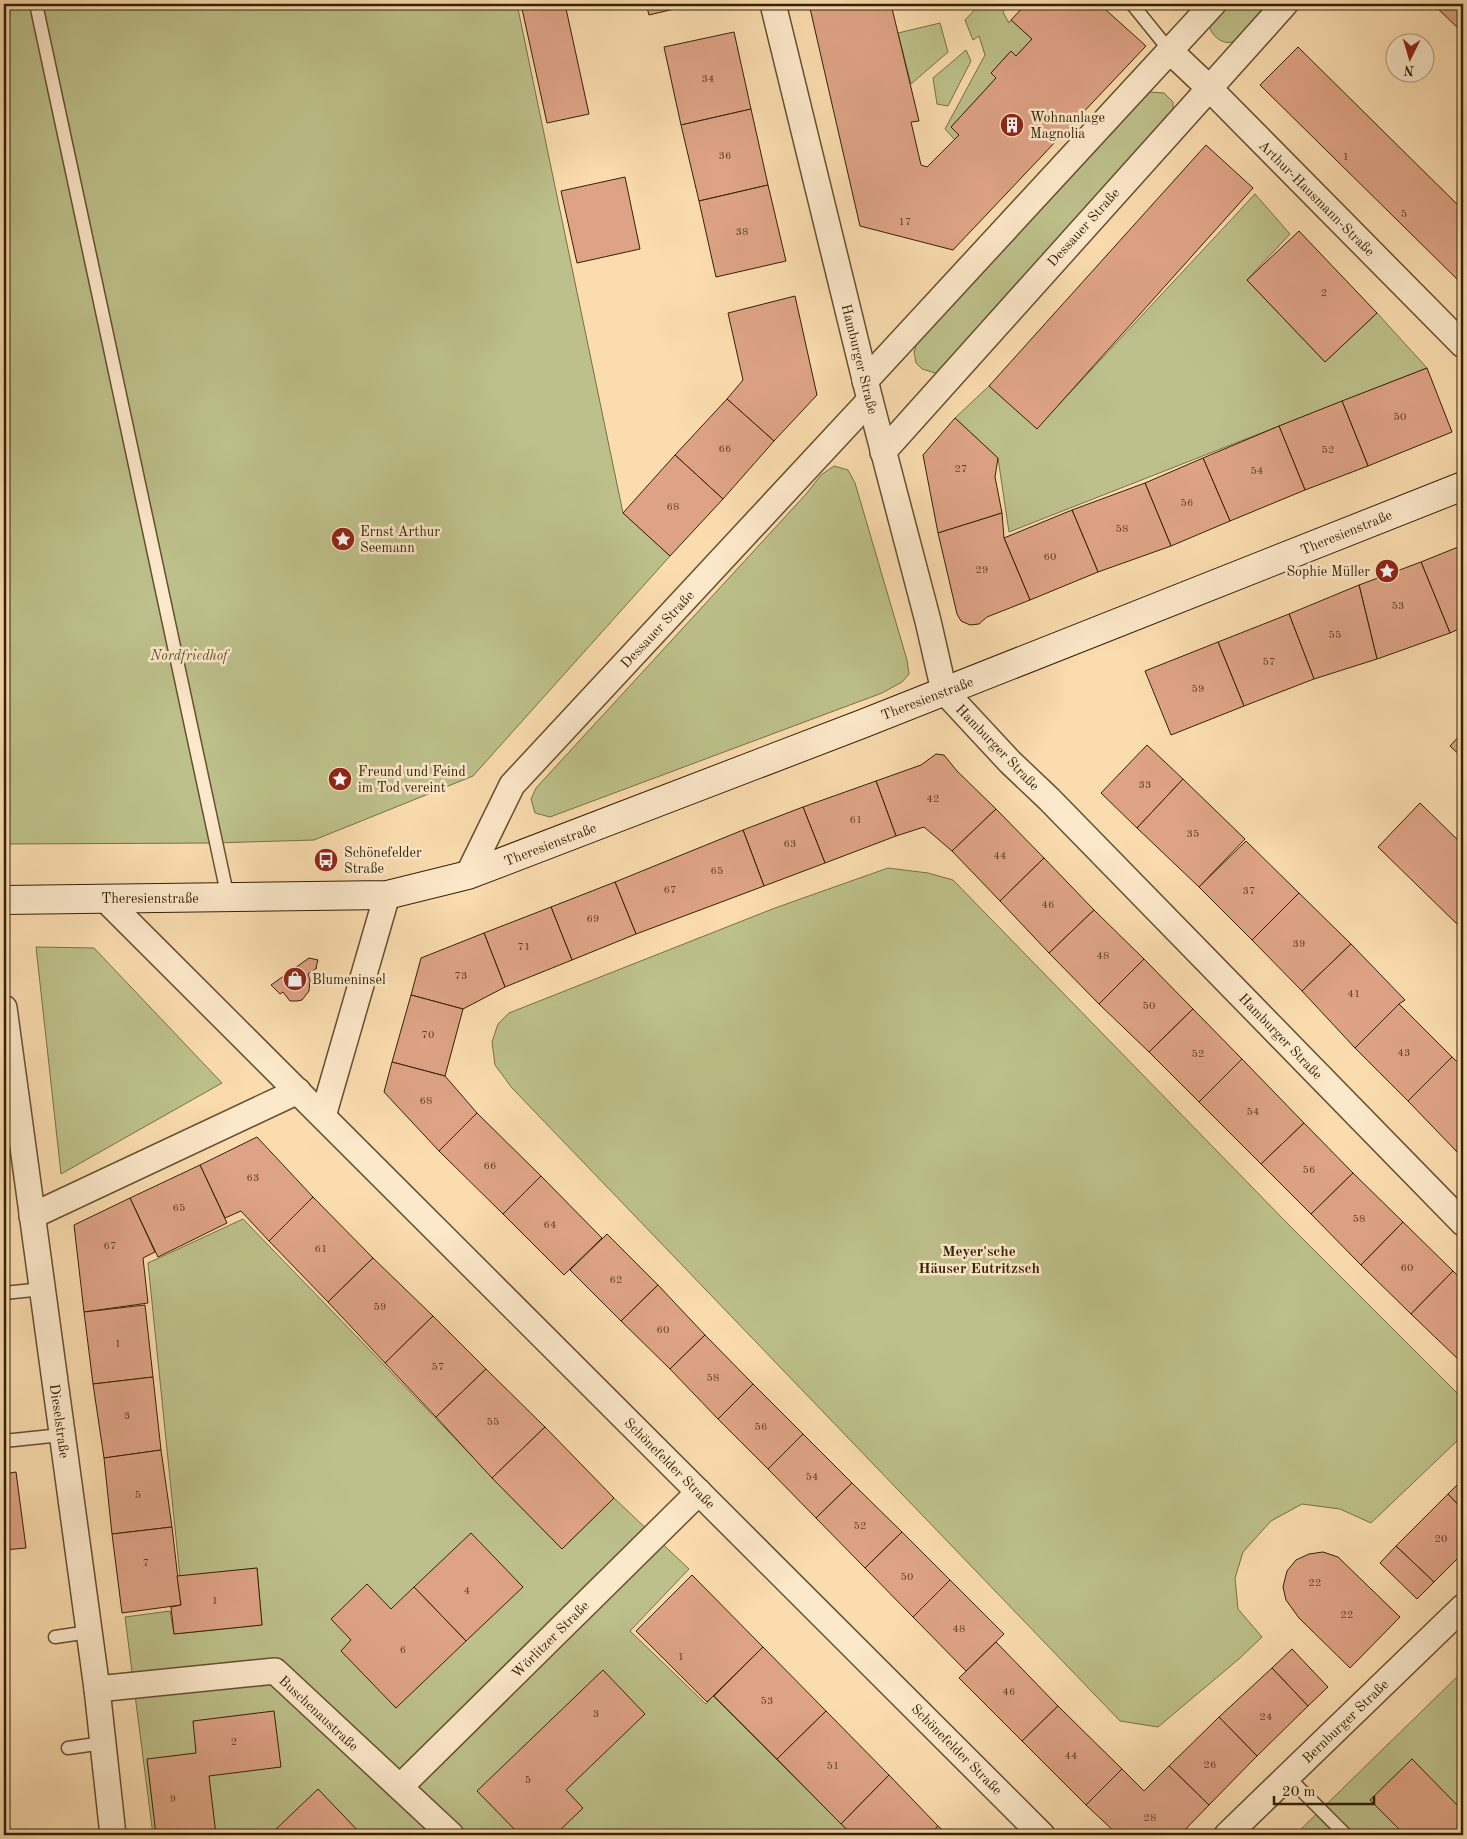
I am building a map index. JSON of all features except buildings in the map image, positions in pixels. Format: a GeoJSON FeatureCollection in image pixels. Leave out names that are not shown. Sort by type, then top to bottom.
{"type":"FeatureCollection","features":[{"type":"Feature","properties":{"kind":"main road","name":"Theresienstraße"},"geometry":{"type":"LineString","coordinates":[[4,900],[387,895],[468,875],[944,691],[1463,486]]}},
{"type":"Feature","properties":{"kind":"street","name":"Hamburger Straße"},"geometry":{"type":"LineString","coordinates":[[773,4],[867,390],[928,621],[944,691],[1010,762],[1049,799],[1463,1223]]}},
{"type":"Feature","properties":{"kind":"street","name":"Dessauer Straße"},"geometry":{"type":"LineString","coordinates":[[468,875],[512,785],[1213,4]]}},
{"type":"Feature","properties":{"kind":"street","name":"Dessauer Straße"},"geometry":{"type":"LineString","coordinates":[[883,452],[1285,4]]}},
{"type":"Feature","properties":{"kind":"street","name":"Arthur-Hausmann-Straße"},"geometry":{"type":"LineString","coordinates":[[1170,51],[1463,345]]}},
{"type":"Feature","properties":{"kind":"street"},"geometry":{"type":"LineString","coordinates":[[323,1116],[387,895]]}},
{"type":"Feature","properties":{"kind":"street","name":"Schönefelder Straße"},"geometry":{"type":"LineString","coordinates":[[104,898],[1042,1835]]}},
{"type":"Feature","properties":{"kind":"street","name":"Dieselstraße"},"geometry":{"type":"LineString","coordinates":[[4,1008],[97,1689],[113,1835]]}},
{"type":"Feature","properties":{"kind":"street"},"geometry":{"type":"LineString","coordinates":[[32,1216],[298,1091]]}},
{"type":"Feature","properties":{"kind":"street","name":"Wörlitzer Straße"},"geometry":{"type":"LineString","coordinates":[[400,1787],[699,1492]]}},
{"type":"Feature","properties":{"kind":"street","name":"Bernburger Straße"},"geometry":{"type":"LineString","coordinates":[[1228,1835],[1463,1607]]}},
{"type":"Feature","properties":{"kind":"street","name":"Buschenaustraße"},"geometry":{"type":"LineString","coordinates":[[97,1689],[275,1671],[451,1835]]}},
{"type":"Feature","properties":{"kind":"lane"},"geometry":{"type":"LineString","coordinates":[[36,4],[228,898]]}},
{"type":"Feature","properties":{"kind":"lane"},"geometry":{"type":"LineString","coordinates":[[1132,4],[1170,51]]}},
{"type":"Feature","properties":{"kind":"lane"},"geometry":{"type":"LineString","coordinates":[[4,1293],[43,1289]]}},
{"type":"Feature","properties":{"kind":"lane"},"geometry":{"type":"LineString","coordinates":[[4,1441],[61,1436]]}},
{"type":"Feature","properties":{"kind":"lane"},"geometry":{"type":"LineString","coordinates":[[55,1637],[89,1632]]}},
{"type":"Feature","properties":{"kind":"lane"},"geometry":{"type":"LineString","coordinates":[[68,1748],[103,1743]]}},
{"type":"Feature","properties":{"kind":"lane"},"geometry":{"type":"LineString","coordinates":[[1288,1777],[1346,1835]]}},
{"type":"Feature","properties":{"kind":"green space","name":"Nordfriedhof"},"geometry":{"type":"Polygon","coordinates":[[[4,4],[517,4],[623,513],[670,556],[473,776],[314,840],[215,843],[4,844],[4,4]]]}},
{"type":"Feature","properties":{"kind":"green space"},"geometry":{"type":"Polygon","coordinates":[[[980,4],[1010,4],[1003,12],[1009,23],[1011,20],[1032,39],[1016,56],[1011,51],[991,73],[996,78],[951,127],[959,135],[955,140],[945,129],[985,55],[979,36],[973,40],[965,20],[980,4]]]}},
{"type":"Feature","properties":{"kind":"green space"},"geometry":{"type":"Polygon","coordinates":[[[1223,4],[1271,4],[1243,36],[1234,42],[1225,42],[1216,38],[1209,25],[1223,4]]]}},
{"type":"Feature","properties":{"kind":"green space"},"geometry":{"type":"Polygon","coordinates":[[[940,23],[948,52],[911,84],[898,33],[940,23]]]}},
{"type":"Feature","properties":{"kind":"green space"},"geometry":{"type":"Polygon","coordinates":[[[966,50],[971,61],[948,106],[937,104],[933,78],[966,50]]]}},
{"type":"Feature","properties":{"kind":"green space"},"geometry":{"type":"Polygon","coordinates":[[[1149,92],[1164,93],[1173,102],[1173,112],[947,368],[935,373],[922,369],[916,363],[914,352],[918,339],[1138,99],[1149,92]]]}},
{"type":"Feature","properties":{"kind":"green space"},"geometry":{"type":"Polygon","coordinates":[[[1255,194],[1290,234],[1247,280],[1325,362],[1377,313],[1427,368],[1009,532],[998,458],[955,418],[989,386],[1037,428],[1255,194]]]}},
{"type":"Feature","properties":{"kind":"green space"},"geometry":{"type":"Polygon","coordinates":[[[834,466],[848,470],[855,483],[907,660],[909,674],[902,682],[882,693],[550,817],[535,813],[531,799],[536,788],[807,493],[821,475],[834,466]]]}},
{"type":"Feature","properties":{"kind":"green space"},"geometry":{"type":"Polygon","coordinates":[[[888,868],[928,873],[953,880],[1287,1223],[1463,1399],[1457,1441],[1371,1523],[1340,1509],[1302,1504],[1271,1521],[1243,1552],[1235,1578],[1238,1609],[1262,1637],[1158,1727],[1120,1721],[512,1088],[495,1065],[492,1042],[498,1024],[509,1013],[775,908],[888,868]]]}},
{"type":"Feature","properties":{"kind":"green space"},"geometry":{"type":"Polygon","coordinates":[[[36,947],[94,948],[222,1083],[61,1174],[36,947]]]}},
{"type":"Feature","properties":{"kind":"green space"},"geometry":{"type":"Polygon","coordinates":[[[243,1219],[562,1549],[614,1498],[689,1569],[630,1631],[706,1704],[713,1696],[852,1835],[153,1835],[125,1617],[170,1611],[174,1634],[262,1625],[257,1568],[180,1577],[148,1263],[243,1219]]]}},
{"type":"Feature","properties":{"kind":"green space"},"geometry":{"type":"Polygon","coordinates":[[[1463,1671],[1463,1835],[1295,1835],[1463,1671]]]}},
{"type":"Feature","properties":{"kind":"place","name":"Wohnanlage Magnolia"},"geometry":{"type":"Point","coordinates":[1012,125]}},
{"type":"Feature","properties":{"kind":"place","name":"Ernst Arthur Seemann"},"geometry":{"type":"Point","coordinates":[343,539]}},
{"type":"Feature","properties":{"kind":"place","name":"Sophie Müller"},"geometry":{"type":"Point","coordinates":[1387,571]}},
{"type":"Feature","properties":{"kind":"place","name":"Freund und Feind im Tod vereint"},"geometry":{"type":"Point","coordinates":[340,779]}},
{"type":"Feature","properties":{"kind":"place","name":"Schönefelder Straße"},"geometry":{"type":"Point","coordinates":[326,860]}},
{"type":"Feature","properties":{"kind":"place","name":"Blumeninsel"},"geometry":{"type":"Point","coordinates":[295,979]}},
{"type":"Feature","properties":{"kind":"district","name":"Meyer'sche Häuser Eutritzsch"},"geometry":{"type":"Point","coordinates":[979,1260]}}]}
